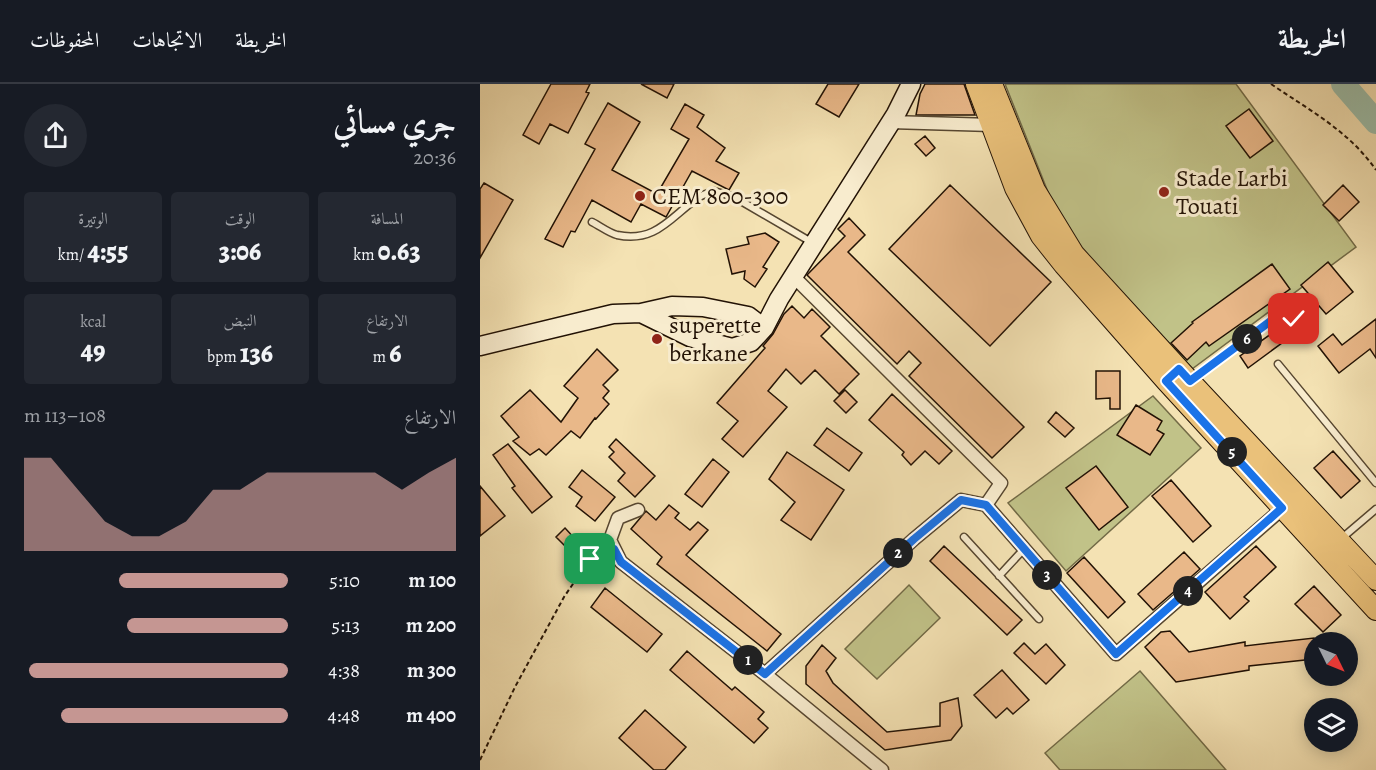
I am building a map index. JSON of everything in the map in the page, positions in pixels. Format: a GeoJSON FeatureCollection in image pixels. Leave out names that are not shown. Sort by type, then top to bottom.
{"type":"FeatureCollection","features":[{"type":"Feature","properties":{"kind":"main road"},"geometry":{"type":"LineString","coordinates":[[641,313],[690,337],[732,348],[751,342],[764,328],[779,299],[890,122],[911,84]]}},
{"type":"Feature","properties":{"kind":"main road"},"geometry":{"type":"LineString","coordinates":[[976,84],[1015,188],[1041,236],[1064,265],[1340,540],[1376,580]]}},
{"type":"Feature","properties":{"kind":"main road"},"geometry":{"type":"LineString","coordinates":[[992,84],[1035,190],[1058,230],[1090,273],[1178,377],[1282,508],[1376,610]]}},
{"type":"Feature","properties":{"kind":"main road"},"geometry":{"type":"LineString","coordinates":[[480,346],[614,314],[641,313],[672,306],[703,307],[748,316],[764,328]]}},
{"type":"Feature","properties":{"kind":"street"},"geometry":{"type":"LineString","coordinates":[[890,122],[992,125]]}},
{"type":"Feature","properties":{"kind":"street"},"geometry":{"type":"LineString","coordinates":[[793,276],[1000,483],[986,505]]}},
{"type":"Feature","properties":{"kind":"street"},"geometry":{"type":"LineString","coordinates":[[765,674],[914,539],[961,500],[986,505],[1116,654],[1282,508]]}},
{"type":"Feature","properties":{"kind":"street"},"geometry":{"type":"LineString","coordinates":[[638,510],[618,518],[609,540],[621,562],[765,674],[882,770]]}},
{"type":"Feature","properties":{"kind":"lane"},"geometry":{"type":"LineString","coordinates":[[592,222],[615,235],[632,237],[652,233],[674,219],[698,198],[714,191],[734,197],[814,244]]}},
{"type":"Feature","properties":{"kind":"lane"},"geometry":{"type":"LineString","coordinates":[[1178,377],[1272,320],[1294,319],[1314,307]]}},
{"type":"Feature","properties":{"kind":"lane"},"geometry":{"type":"LineString","coordinates":[[1278,364],[1376,483]]}},
{"type":"Feature","properties":{"kind":"lane"},"geometry":{"type":"LineString","coordinates":[[1340,540],[1376,509]]}},
{"type":"Feature","properties":{"kind":"lane"},"geometry":{"type":"LineString","coordinates":[[964,537],[1039,618]]}},
{"type":"Feature","properties":{"kind":"lane"},"geometry":{"type":"LineString","coordinates":[[999,576],[1024,549]]}},
{"type":"Feature","properties":{"kind":"path"},"geometry":{"type":"LineString","coordinates":[[1271,84],[1313,110],[1344,134],[1367,157],[1376,170]]}},
{"type":"Feature","properties":{"kind":"path"},"geometry":{"type":"LineString","coordinates":[[480,760],[515,687],[564,597],[590,559],[614,549]]}},
{"type":"Feature","properties":{"kind":"green space"},"geometry":{"type":"Polygon","coordinates":[[[1005,84],[1236,84],[1356,247],[1192,369],[1085,255],[1054,207],[1005,84]]]}},
{"type":"Feature","properties":{"kind":"green space"},"geometry":{"type":"Polygon","coordinates":[[[1153,396],[1201,448],[1066,571],[1008,503],[1153,396]]]}},
{"type":"Feature","properties":{"kind":"green space"},"geometry":{"type":"Polygon","coordinates":[[[909,585],[940,618],[877,679],[845,649],[909,585]]]}},
{"type":"Feature","properties":{"kind":"green space"},"geometry":{"type":"Polygon","coordinates":[[[1140,671],[1226,770],[1060,770],[1045,753],[1140,671]]]}},
{"type":"Feature","properties":{"kind":"building"},"geometry":{"type":"Polygon","coordinates":[[[551,84],[590,84],[586,92],[589,93],[568,133],[550,124],[539,144],[523,135],[551,84]]]}},
{"type":"Feature","properties":{"kind":"building"},"geometry":{"type":"Polygon","coordinates":[[[641,84],[674,84],[667,98],[641,84]]]}},
{"type":"Feature","properties":{"kind":"building"},"geometry":{"type":"Polygon","coordinates":[[[828,84],[859,84],[839,117],[816,104],[828,84]]]}},
{"type":"Feature","properties":{"kind":"building"},"geometry":{"type":"Polygon","coordinates":[[[925,84],[964,84],[975,115],[916,115],[920,94],[925,84]]]}},
{"type":"Feature","properties":{"kind":"building"},"geometry":{"type":"Polygon","coordinates":[[[608,103],[640,122],[612,170],[657,194],[689,139],[671,129],[685,104],[704,115],[697,127],[725,148],[716,161],[739,173],[729,190],[692,171],[666,217],[641,204],[631,222],[592,200],[575,232],[571,231],[563,247],[545,239],[595,149],[585,144],[608,103]]]}},
{"type":"Feature","properties":{"kind":"building"},"geometry":{"type":"Polygon","coordinates":[[[1249,109],[1273,141],[1250,158],[1226,126],[1249,109]]]}},
{"type":"Feature","properties":{"kind":"building"},"geometry":{"type":"Polygon","coordinates":[[[925,136],[935,148],[926,156],[915,144],[925,136]]]}},
{"type":"Feature","properties":{"kind":"building"},"geometry":{"type":"Polygon","coordinates":[[[484,183],[513,200],[480,258],[480,189],[484,183]]]}},
{"type":"Feature","properties":{"kind":"building"},"geometry":{"type":"Polygon","coordinates":[[[950,185],[1051,282],[990,346],[889,249],[950,185]]]}},
{"type":"Feature","properties":{"kind":"building"},"geometry":{"type":"Polygon","coordinates":[[[1343,185],[1359,202],[1339,221],[1323,205],[1343,185]]]}},
{"type":"Feature","properties":{"kind":"building"},"geometry":{"type":"Polygon","coordinates":[[[849,218],[865,235],[848,252],[1024,427],[992,458],[909,376],[921,363],[909,351],[897,364],[807,275],[845,236],[838,229],[849,218]]]}},
{"type":"Feature","properties":{"kind":"building"},"geometry":{"type":"Polygon","coordinates":[[[765,233],[779,242],[763,267],[767,269],[755,287],[744,279],[745,271],[732,274],[726,249],[749,244],[747,237],[765,233]]]}},
{"type":"Feature","properties":{"kind":"building"},"geometry":{"type":"Polygon","coordinates":[[[1328,262],[1353,292],[1326,314],[1301,285],[1328,262]]]}},
{"type":"Feature","properties":{"kind":"building"},"geometry":{"type":"Polygon","coordinates":[[[1272,264],[1290,289],[1209,346],[1206,342],[1187,360],[1171,343],[1192,322],[1272,264]]]}},
{"type":"Feature","properties":{"kind":"building"},"geometry":{"type":"Polygon","coordinates":[[[792,306],[804,318],[812,309],[830,327],[821,336],[859,374],[839,394],[815,370],[801,384],[786,369],[768,391],[787,407],[743,457],[722,439],[738,421],[717,403],[765,348],[763,346],[792,306]]]}},
{"type":"Feature","properties":{"kind":"building"},"geometry":{"type":"Polygon","coordinates":[[[1376,319],[1376,358],[1370,349],[1339,373],[1318,346],[1333,334],[1342,345],[1376,319]]]}},
{"type":"Feature","properties":{"kind":"building"},"geometry":{"type":"Polygon","coordinates":[[[1278,329],[1286,340],[1248,368],[1240,356],[1278,329]]]}},
{"type":"Feature","properties":{"kind":"building"},"geometry":{"type":"Polygon","coordinates":[[[597,349],[618,370],[603,385],[609,391],[603,398],[609,404],[580,438],[571,431],[546,455],[539,449],[530,455],[513,441],[519,437],[501,416],[530,390],[561,422],[578,398],[564,386],[597,349]]]}},
{"type":"Feature","properties":{"kind":"building"},"geometry":{"type":"Polygon","coordinates":[[[1096,371],[1120,371],[1120,409],[1110,409],[1110,398],[1096,399],[1096,371]]]}},
{"type":"Feature","properties":{"kind":"building"},"geometry":{"type":"Polygon","coordinates":[[[845,390],[857,402],[846,413],[834,401],[845,390]]]}},
{"type":"Feature","properties":{"kind":"building"},"geometry":{"type":"Polygon","coordinates":[[[892,394],[952,451],[939,464],[925,451],[911,465],[902,455],[904,452],[869,420],[892,394]]]}},
{"type":"Feature","properties":{"kind":"building"},"geometry":{"type":"Polygon","coordinates":[[[1136,405],[1162,421],[1157,430],[1164,434],[1150,455],[1117,435],[1136,405]]]}},
{"type":"Feature","properties":{"kind":"building"},"geometry":{"type":"Polygon","coordinates":[[[1056,412],[1074,428],[1065,437],[1048,422],[1056,412]]]}},
{"type":"Feature","properties":{"kind":"building"},"geometry":{"type":"Polygon","coordinates":[[[827,428],[862,453],[849,471],[814,445],[827,428]]]}},
{"type":"Feature","properties":{"kind":"building"},"geometry":{"type":"Polygon","coordinates":[[[616,439],[655,476],[635,497],[618,481],[625,473],[609,457],[614,452],[609,447],[616,439]]]}},
{"type":"Feature","properties":{"kind":"building"},"geometry":{"type":"Polygon","coordinates":[[[508,444],[552,497],[532,513],[512,488],[515,486],[493,455],[508,444]]]}},
{"type":"Feature","properties":{"kind":"building"},"geometry":{"type":"Polygon","coordinates":[[[1333,451],[1360,481],[1341,498],[1314,468],[1333,451]]]}},
{"type":"Feature","properties":{"kind":"building"},"geometry":{"type":"Polygon","coordinates":[[[787,452],[844,490],[811,540],[781,520],[795,502],[769,479],[787,452]]]}},
{"type":"Feature","properties":{"kind":"building"},"geometry":{"type":"Polygon","coordinates":[[[713,459],[729,472],[702,507],[685,494],[713,459]]]}},
{"type":"Feature","properties":{"kind":"building"},"geometry":{"type":"Polygon","coordinates":[[[1096,466],[1128,507],[1099,530],[1066,488],[1096,466]]]}},
{"type":"Feature","properties":{"kind":"building"},"geometry":{"type":"Polygon","coordinates":[[[582,470],[615,497],[595,521],[576,506],[582,497],[569,487],[582,470]]]}},
{"type":"Feature","properties":{"kind":"building"},"geometry":{"type":"Polygon","coordinates":[[[1171,480],[1211,526],[1193,542],[1152,496],[1171,480]]]}},
{"type":"Feature","properties":{"kind":"building"},"geometry":{"type":"Polygon","coordinates":[[[480,486],[505,516],[480,536],[480,486]]]}},
{"type":"Feature","properties":{"kind":"building"},"geometry":{"type":"Polygon","coordinates":[[[669,505],[679,513],[675,518],[690,530],[698,522],[708,530],[686,555],[781,634],[767,651],[657,564],[662,557],[631,529],[646,511],[656,520],[669,505]]]}},
{"type":"Feature","properties":{"kind":"building"},"geometry":{"type":"Polygon","coordinates":[[[565,528],[577,541],[569,550],[556,537],[565,528]]]}},
{"type":"Feature","properties":{"kind":"building"},"geometry":{"type":"Polygon","coordinates":[[[944,546],[1022,620],[1007,635],[930,561],[944,546]]]}},
{"type":"Feature","properties":{"kind":"building"},"geometry":{"type":"Polygon","coordinates":[[[1256,546],[1276,567],[1244,597],[1249,601],[1230,619],[1205,592],[1256,546]]]}},
{"type":"Feature","properties":{"kind":"building"},"geometry":{"type":"Polygon","coordinates":[[[1184,552],[1200,569],[1153,610],[1138,594],[1184,552]]]}},
{"type":"Feature","properties":{"kind":"building"},"geometry":{"type":"Polygon","coordinates":[[[1084,557],[1125,602],[1108,618],[1067,573],[1084,557]]]}},
{"type":"Feature","properties":{"kind":"building"},"geometry":{"type":"Polygon","coordinates":[[[1314,586],[1341,615],[1323,632],[1295,604],[1314,586]]]}},
{"type":"Feature","properties":{"kind":"building"},"geometry":{"type":"Polygon","coordinates":[[[605,588],[662,634],[647,652],[591,607],[605,588]]]}},
{"type":"Feature","properties":{"kind":"building"},"geometry":{"type":"Polygon","coordinates":[[[1170,631],[1189,652],[1245,642],[1245,646],[1304,639],[1304,660],[1249,666],[1249,670],[1176,682],[1145,647],[1161,632],[1170,631]]]}},
{"type":"Feature","properties":{"kind":"building"},"geometry":{"type":"Polygon","coordinates":[[[1024,643],[1035,654],[1046,644],[1065,665],[1046,684],[1014,653],[1024,643]]]}},
{"type":"Feature","properties":{"kind":"building"},"geometry":{"type":"Polygon","coordinates":[[[822,645],[836,658],[826,671],[833,683],[887,732],[940,726],[940,703],[958,698],[962,726],[951,740],[885,750],[806,684],[806,666],[822,645]]]}},
{"type":"Feature","properties":{"kind":"building"},"geometry":{"type":"Polygon","coordinates":[[[687,651],[732,690],[735,687],[764,712],[758,719],[768,728],[754,743],[670,670],[687,651]]]}},
{"type":"Feature","properties":{"kind":"building"},"geometry":{"type":"Polygon","coordinates":[[[1002,670],[1029,700],[1013,714],[1007,708],[996,718],[974,695],[1002,670]]]}},
{"type":"Feature","properties":{"kind":"building"},"geometry":{"type":"Polygon","coordinates":[[[645,710],[686,747],[665,770],[654,770],[619,738],[645,710]]]}},
{"type":"Feature","properties":{"kind":"waterway"},"geometry":{"type":"LineString","coordinates":[[1343,84],[1376,122]]}},
{"type":"Feature","properties":{"kind":"place","name":"Stade Larbi Touati"},"geometry":{"type":"Point","coordinates":[1164,192]}},
{"type":"Feature","properties":{"kind":"place","name":"CEM 800-300"},"geometry":{"type":"Point","coordinates":[640,196]}},
{"type":"Feature","properties":{"kind":"place","name":"superette berkane"},"geometry":{"type":"Point","coordinates":[657,339]}},
{"type":"Feature","properties":{"kind":"route"},"geometry":{"type":"LineString","coordinates":[[590,559],[614,549],[621,562],[765,674],[914,539],[961,500],[986,505],[1116,654],[1282,508],[1166,381],[1179,369],[1190,381],[1272,320],[1294,319]]}}]}
